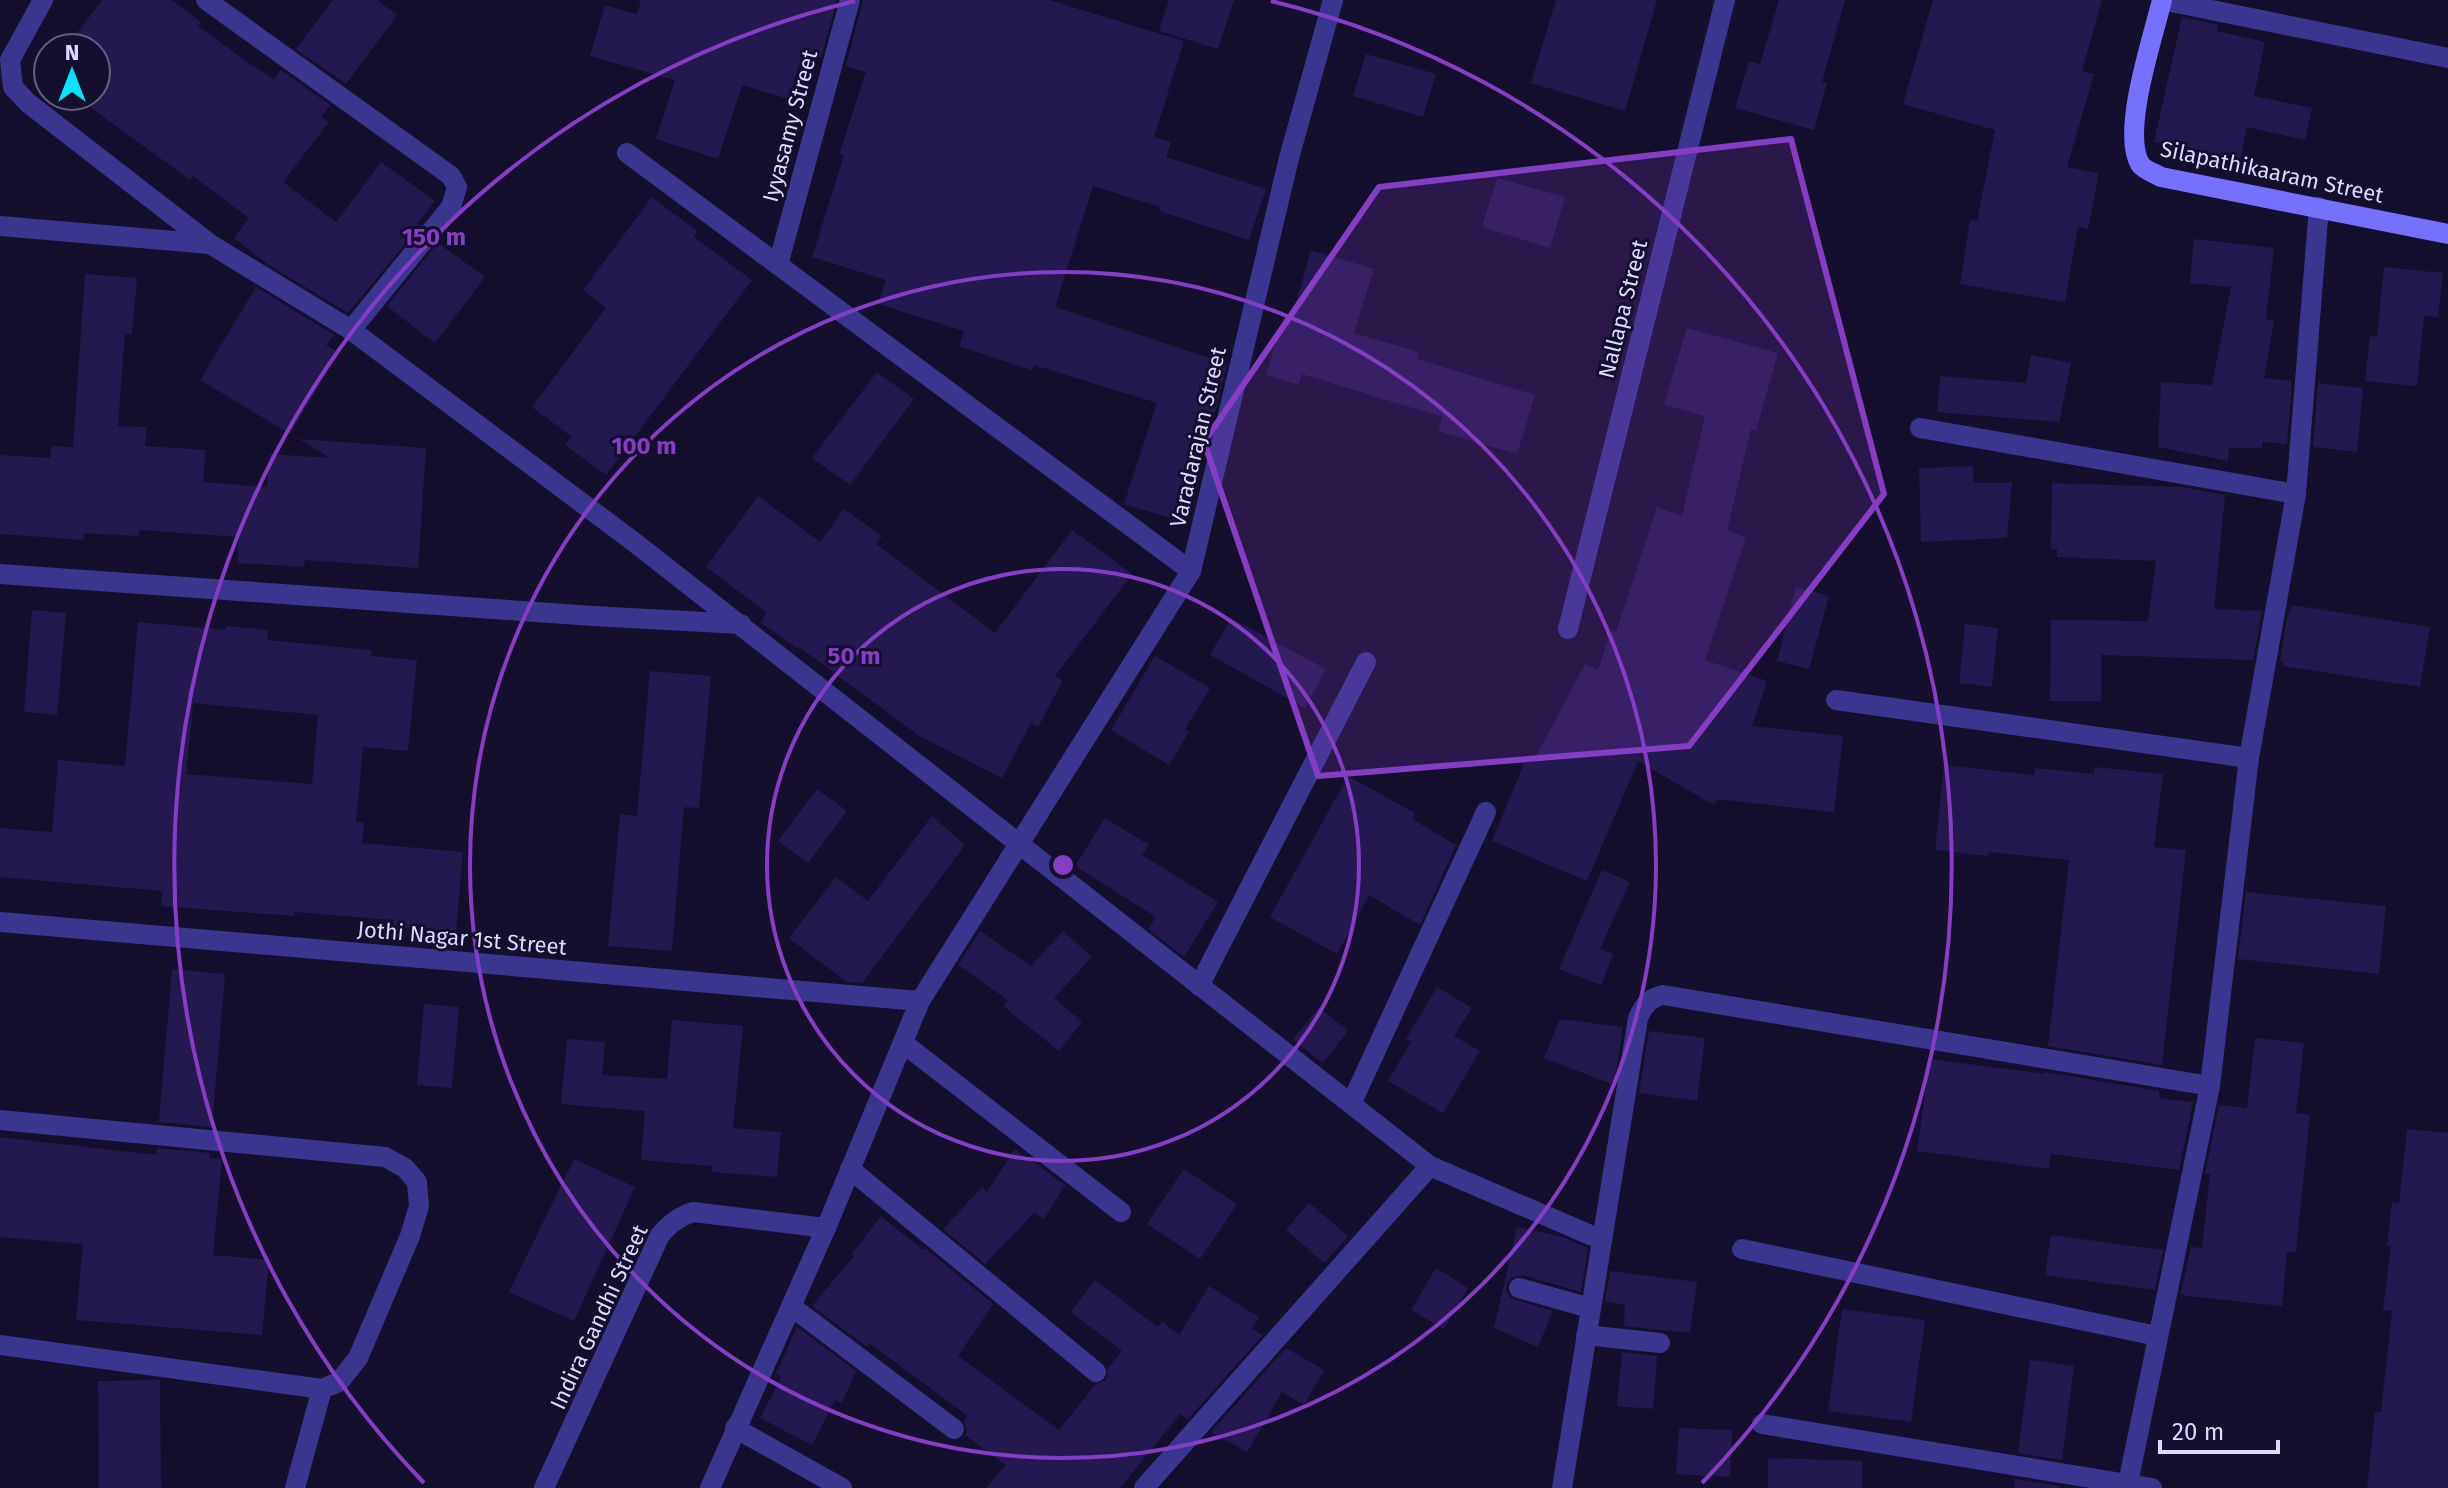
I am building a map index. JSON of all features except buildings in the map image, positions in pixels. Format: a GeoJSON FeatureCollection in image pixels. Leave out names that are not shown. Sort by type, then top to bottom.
{"type":"FeatureCollection","features":[{"type":"Feature","properties":{"kind":"street"},"geometry":{"type":"LineString","coordinates":[[43,0],[10,60],[13,87],[28,103],[210,244],[351,330],[741,624],[1019,846],[1430,1166],[1602,1240]]}},
{"type":"Feature","properties":{"kind":"street"},"geometry":{"type":"LineString","coordinates":[[206,0],[451,176],[457,187],[451,207],[351,330]]}},
{"type":"Feature","properties":{"kind":"street","name":"Iyyasamy Street"},"geometry":{"type":"LineString","coordinates":[[778,265],[850,0]]}},
{"type":"Feature","properties":{"kind":"street","name":"Varadarajan Street"},"geometry":{"type":"LineString","coordinates":[[710,1488],[792,1307],[920,1001],[1191,571],[1289,158],[1333,0]]}},
{"type":"Feature","properties":{"kind":"street","name":"Nallapa Street"},"geometry":{"type":"LineString","coordinates":[[1568,629],[1725,0]]}},
{"type":"Feature","properties":{"kind":"street"},"geometry":{"type":"LineString","coordinates":[[2162,0],[2448,58]]}},
{"type":"Feature","properties":{"kind":"street","name":"Silapathikaaram Street"},"geometry":{"type":"LineString","coordinates":[[2162,0],[2135,111],[2134,148],[2142,167],[2161,177],[2448,234]]}},
{"type":"Feature","properties":{"kind":"street"},"geometry":{"type":"LineString","coordinates":[[627,153],[1191,571]]}},
{"type":"Feature","properties":{"kind":"street"},"geometry":{"type":"LineString","coordinates":[[2127,1485],[2210,1086],[2249,758],[2296,494],[2319,207]]}},
{"type":"Feature","properties":{"kind":"street"},"geometry":{"type":"LineString","coordinates":[[0,226],[210,244]]}},
{"type":"Feature","properties":{"kind":"street"},"geometry":{"type":"LineString","coordinates":[[1920,428],[2296,494]]}},
{"type":"Feature","properties":{"kind":"street"},"geometry":{"type":"LineString","coordinates":[[0,574],[741,624]]}},
{"type":"Feature","properties":{"kind":"street"},"geometry":{"type":"LineString","coordinates":[[1199,986],[1366,662]]}},
{"type":"Feature","properties":{"kind":"street"},"geometry":{"type":"LineString","coordinates":[[1836,700],[2249,758]]}},
{"type":"Feature","properties":{"kind":"street"},"geometry":{"type":"LineString","coordinates":[[1351,1104],[1486,812]]}},
{"type":"Feature","properties":{"kind":"street","name":"Jothi Nagar 1st Street"},"geometry":{"type":"LineString","coordinates":[[0,922],[920,1001]]}},
{"type":"Feature","properties":{"kind":"street"},"geometry":{"type":"LineString","coordinates":[[1562,1488],[1638,1018],[1644,1005],[1654,997],[1663,995],[2210,1086]]}},
{"type":"Feature","properties":{"kind":"street"},"geometry":{"type":"LineString","coordinates":[[903,1043],[1121,1212]]}},
{"type":"Feature","properties":{"kind":"street"},"geometry":{"type":"LineString","coordinates":[[0,1120],[385,1157],[405,1168],[417,1182],[419,1206],[410,1236],[358,1358],[339,1382],[322,1389],[0,1345]]}},
{"type":"Feature","properties":{"kind":"street"},"geometry":{"type":"LineString","coordinates":[[1144,1488],[1430,1166]]}},
{"type":"Feature","properties":{"kind":"street"},"geometry":{"type":"LineString","coordinates":[[850,1169],[1096,1372]]}},
{"type":"Feature","properties":{"kind":"street","name":"Indira Gandhi Street"},"geometry":{"type":"LineString","coordinates":[[544,1488],[660,1235],[668,1226],[679,1217],[693,1212],[826,1228]]}},
{"type":"Feature","properties":{"kind":"street"},"geometry":{"type":"LineString","coordinates":[[1742,1249],[2157,1336]]}},
{"type":"Feature","properties":{"kind":"street"},"geometry":{"type":"LineString","coordinates":[[1519,1288],[1590,1308]]}},
{"type":"Feature","properties":{"kind":"street"},"geometry":{"type":"LineString","coordinates":[[792,1307],[954,1429]]}},
{"type":"Feature","properties":{"kind":"street"},"geometry":{"type":"LineString","coordinates":[[1586,1335],[1660,1343]]}},
{"type":"Feature","properties":{"kind":"street"},"geometry":{"type":"LineString","coordinates":[[295,1488],[322,1389]]}},
{"type":"Feature","properties":{"kind":"street"},"geometry":{"type":"LineString","coordinates":[[1762,1424],[2152,1488]]}},
{"type":"Feature","properties":{"kind":"street"},"geometry":{"type":"LineString","coordinates":[[735,1428],[842,1488]]}},
{"type":"Feature","properties":{"kind":"highlighted area"},"geometry":{"type":"Polygon","coordinates":[[[1791,139],[1884,494],[1689,746],[1318,776],[1204,442],[1379,187],[1791,139]]]}}]}
